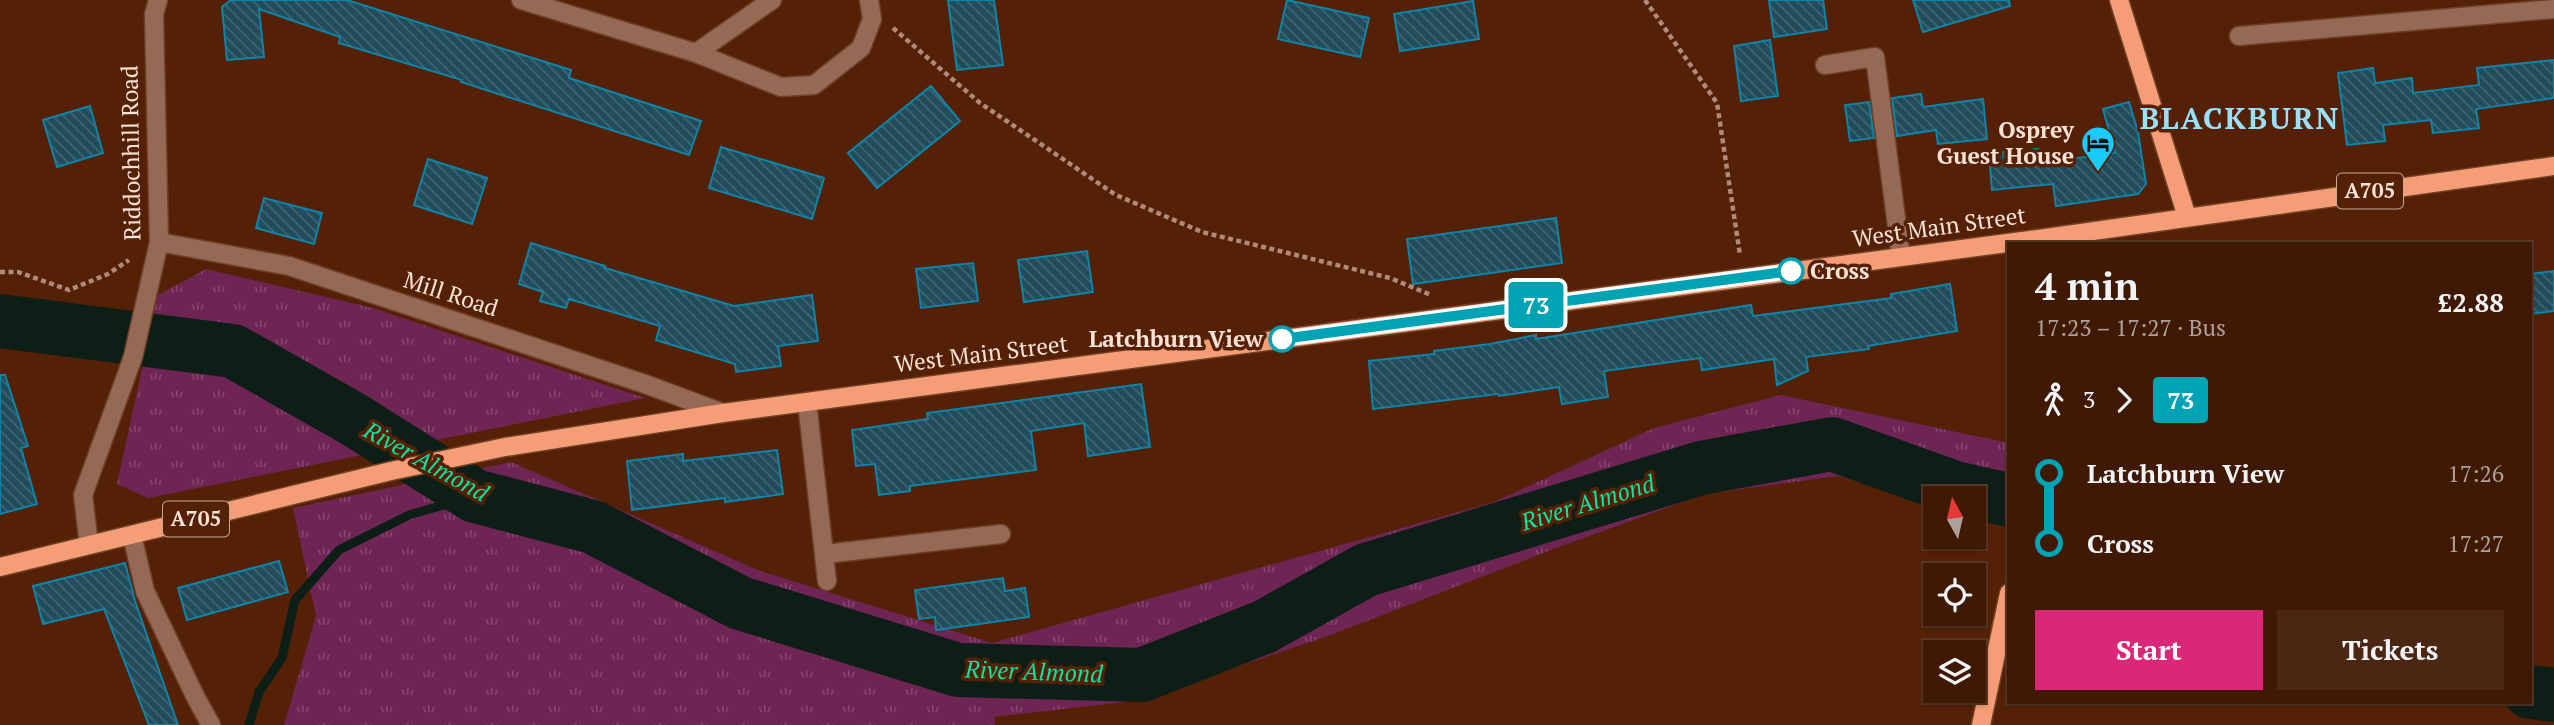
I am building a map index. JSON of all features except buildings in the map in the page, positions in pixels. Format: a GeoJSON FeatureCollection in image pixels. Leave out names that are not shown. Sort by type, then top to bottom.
{"type":"FeatureCollection","features":[{"type":"Feature","properties":{"kind":"main road"},"geometry":{"type":"LineString","coordinates":[[2119,0],[2187,217]]}},
{"type":"Feature","properties":{"kind":"main road","name":"A705"},"geometry":{"type":"LineString","coordinates":[[2187,217],[2554,166]]}},
{"type":"Feature","properties":{"kind":"main road","name":"West Main Street"},"geometry":{"type":"LineString","coordinates":[[2030,241],[2187,217]]}},
{"type":"Feature","properties":{"kind":"main road","name":"West Main Street"},"geometry":{"type":"LineString","coordinates":[[0,567],[391,471],[505,447],[723,413],[2007,244]]}},
{"type":"Feature","properties":{"kind":"main road"},"geometry":{"type":"LineString","coordinates":[[1981,725],[2007,602]]}},
{"type":"Feature","properties":{"kind":"street","name":"Riddochhill Road"},"geometry":{"type":"LineString","coordinates":[[89,545],[83,495],[133,357],[159,242],[154,14],[158,0]]}},
{"type":"Feature","properties":{"kind":"street"},"geometry":{"type":"LineString","coordinates":[[521,0],[696,53],[781,87],[814,85],[861,48],[872,19],[869,0]]}},
{"type":"Feature","properties":{"kind":"street"},"geometry":{"type":"LineString","coordinates":[[696,53],[772,0]]}},
{"type":"Feature","properties":{"kind":"street"},"geometry":{"type":"LineString","coordinates":[[2239,37],[2554,9]]}},
{"type":"Feature","properties":{"kind":"street"},"geometry":{"type":"LineString","coordinates":[[1825,65],[1875,57],[1901,257]]}},
{"type":"Feature","properties":{"kind":"street","name":"Mill Road"},"geometry":{"type":"LineString","coordinates":[[159,242],[289,266],[645,384],[723,413]]}},
{"type":"Feature","properties":{"kind":"street"},"geometry":{"type":"LineString","coordinates":[[807,402],[827,581]]}},
{"type":"Feature","properties":{"kind":"street"},"geometry":{"type":"LineString","coordinates":[[825,554],[1001,534]]}},
{"type":"Feature","properties":{"kind":"street"},"geometry":{"type":"LineString","coordinates":[[132,535],[145,591],[211,725]]}},
{"type":"Feature","properties":{"kind":"path"},"geometry":{"type":"LineString","coordinates":[[1645,0],[1717,103],[1744,278]]}},
{"type":"Feature","properties":{"kind":"path"},"geometry":{"type":"LineString","coordinates":[[872,19],[883,20],[980,103],[1115,195],[1202,232],[1390,278],[1474,314]]}},
{"type":"Feature","properties":{"kind":"path"},"geometry":{"type":"LineString","coordinates":[[0,272],[18,272],[69,290],[108,274],[159,242]]}},
{"type":"Feature","properties":{"kind":"green space"},"geometry":{"type":"Polygon","coordinates":[[[206,269],[369,307],[645,398],[148,498],[117,484],[158,295],[206,269]]]}},
{"type":"Feature","properties":{"kind":"green space"},"geometry":{"type":"Polygon","coordinates":[[[1781,395],[2007,443],[2007,466],[1989,520],[1986,519],[1986,486],[1923,486],[1923,501],[1838,476],[1705,494],[1328,636],[1134,701],[994,717],[995,725],[284,725],[316,616],[293,508],[511,462],[760,571],[992,643],[1494,502],[1654,428],[1781,395]]]}},
{"type":"Feature","properties":{"kind":"waterway","name":"River Almond"},"geometry":{"type":"LineString","coordinates":[[0,321],[233,351],[353,419],[475,496],[593,527],[740,603],[958,670],[1142,675],[1264,627],[1366,570],[1701,468],[1832,444],[1955,488],[2007,500]]}},
{"type":"Feature","properties":{"kind":"waterway"},"geometry":{"type":"LineString","coordinates":[[249,725],[259,692],[282,658],[295,600],[339,550],[409,515],[475,496]]}},
{"type":"Feature","properties":{"kind":"waterway","name":"River Almond"},"geometry":{"type":"LineString","coordinates":[[2532,692],[2554,695]]}},
{"type":"Feature","properties":{"kind":"bus line","name":"73"},"geometry":{"type":"LineString","coordinates":[[1282,339],[1791,271]]}},
{"type":"Feature","properties":{"kind":"place","name":"Osprey Guest House"},"geometry":{"type":"Point","coordinates":[2098,173]}},
{"type":"Feature","properties":{"kind":"place","name":"Cross"},"geometry":{"type":"Point","coordinates":[1791,271]}},
{"type":"Feature","properties":{"kind":"place","name":"Latchburn View"},"geometry":{"type":"Point","coordinates":[1282,339]}},
{"type":"Feature","properties":{"kind":"district","name":"BLACKBURN"},"geometry":{"type":"Point","coordinates":[2240,119]}}]}
